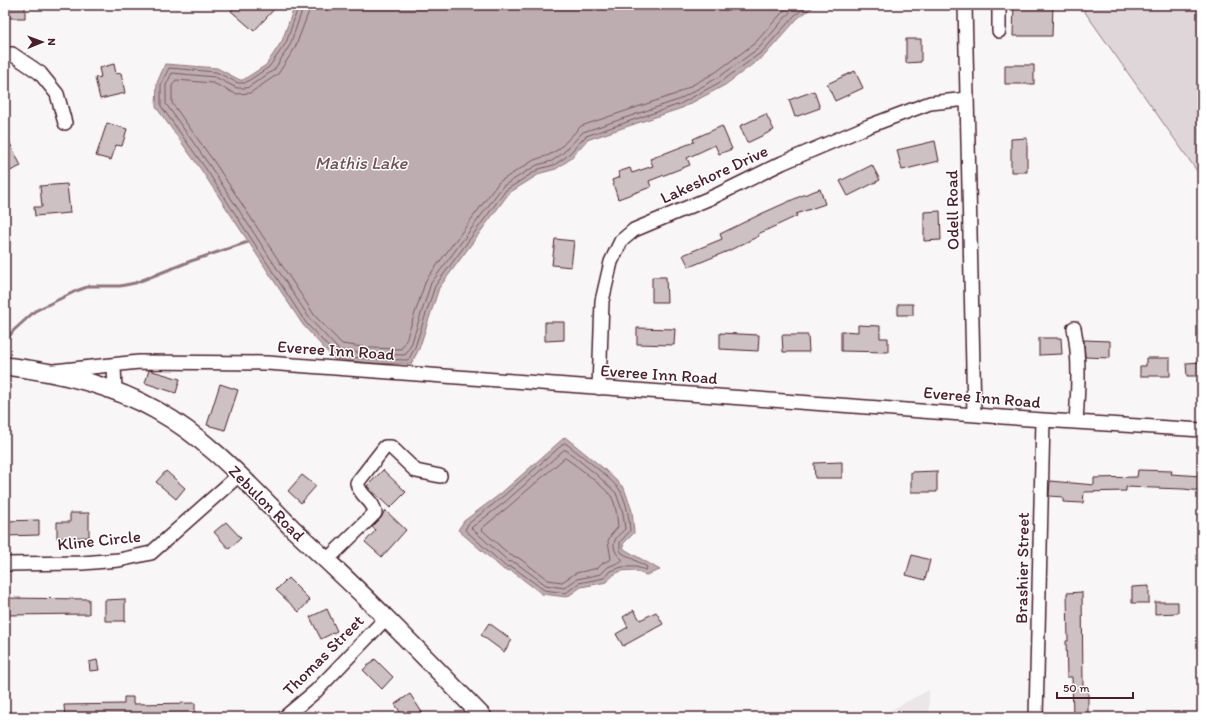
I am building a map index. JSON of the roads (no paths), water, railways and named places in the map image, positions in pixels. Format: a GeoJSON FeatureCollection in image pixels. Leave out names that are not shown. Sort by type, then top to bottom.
{"type":"FeatureCollection","features":[{"type":"Feature","properties":{"kind":"main road","name":"Zebulon Road"},"geometry":{"type":"LineString","coordinates":[[5,366],[80,379],[115,391],[156,410],[186,429],[208,446],[239,475],[386,618],[483,717]]}},
{"type":"Feature","properties":{"kind":"street","name":"Odell Road"},"geometry":{"type":"LineString","coordinates":[[964,5],[968,99],[974,414]]}},
{"type":"Feature","properties":{"kind":"street"},"geometry":{"type":"LineString","coordinates":[[999,5],[999,31]]}},
{"type":"Feature","properties":{"kind":"street"},"geometry":{"type":"LineString","coordinates":[[5,54],[12,54],[40,73],[57,94],[65,122]]}},
{"type":"Feature","properties":{"kind":"street","name":"Lakeshore Drive"},"geometry":{"type":"LineString","coordinates":[[599,388],[602,301],[611,262],[621,242],[634,230],[715,196],[782,163],[869,126],[930,104],[968,99]]}},
{"type":"Feature","properties":{"kind":"street"},"geometry":{"type":"LineString","coordinates":[[1074,328],[1077,344],[1078,392],[1076,422]]}},
{"type":"Feature","properties":{"kind":"street","name":"Everee Inn Road"},"geometry":{"type":"LineString","coordinates":[[44,372],[139,362],[267,363],[1043,420],[1202,430]]}},
{"type":"Feature","properties":{"kind":"street"},"geometry":{"type":"LineString","coordinates":[[114,365],[115,391]]}},
{"type":"Feature","properties":{"kind":"street","name":"Brashier Street"},"geometry":{"type":"LineString","coordinates":[[1036,717],[1043,420]]}},
{"type":"Feature","properties":{"kind":"street"},"geometry":{"type":"LineString","coordinates":[[326,561],[375,513],[374,507],[359,490],[357,483],[385,447],[391,447],[416,471],[440,476]]}},
{"type":"Feature","properties":{"kind":"street","name":"Kline Circle"},"geometry":{"type":"LineString","coordinates":[[5,564],[82,563],[119,560],[151,553],[239,475]]}},
{"type":"Feature","properties":{"kind":"street","name":"Thomas Street"},"geometry":{"type":"LineString","coordinates":[[285,717],[316,691],[386,618]]}},
{"type":"Feature","properties":{"kind":"water","name":"Mathis Lake"},"geometry":{"type":"Polygon","coordinates":[[[295,5],[816,5],[798,18],[765,55],[725,85],[682,108],[587,140],[569,160],[556,169],[541,173],[509,193],[439,288],[419,349],[411,364],[369,363],[334,359],[303,325],[202,171],[156,107],[157,83],[165,64],[217,68],[240,80],[243,80],[266,65],[282,41],[295,5]]]}},
{"type":"Feature","properties":{"kind":"water"},"geometry":{"type":"Polygon","coordinates":[[[565,437],[603,468],[624,488],[632,511],[634,533],[623,544],[624,549],[660,570],[646,575],[635,571],[620,572],[611,577],[607,582],[581,587],[567,597],[542,594],[512,571],[504,570],[458,530],[464,521],[499,495],[565,437]]]}},
{"type":"Feature","properties":{"kind":"waterway"},"geometry":{"type":"LineString","coordinates":[[5,342],[13,331],[35,311],[76,291],[90,286],[120,286],[135,283],[191,261],[248,242]]}}]}
